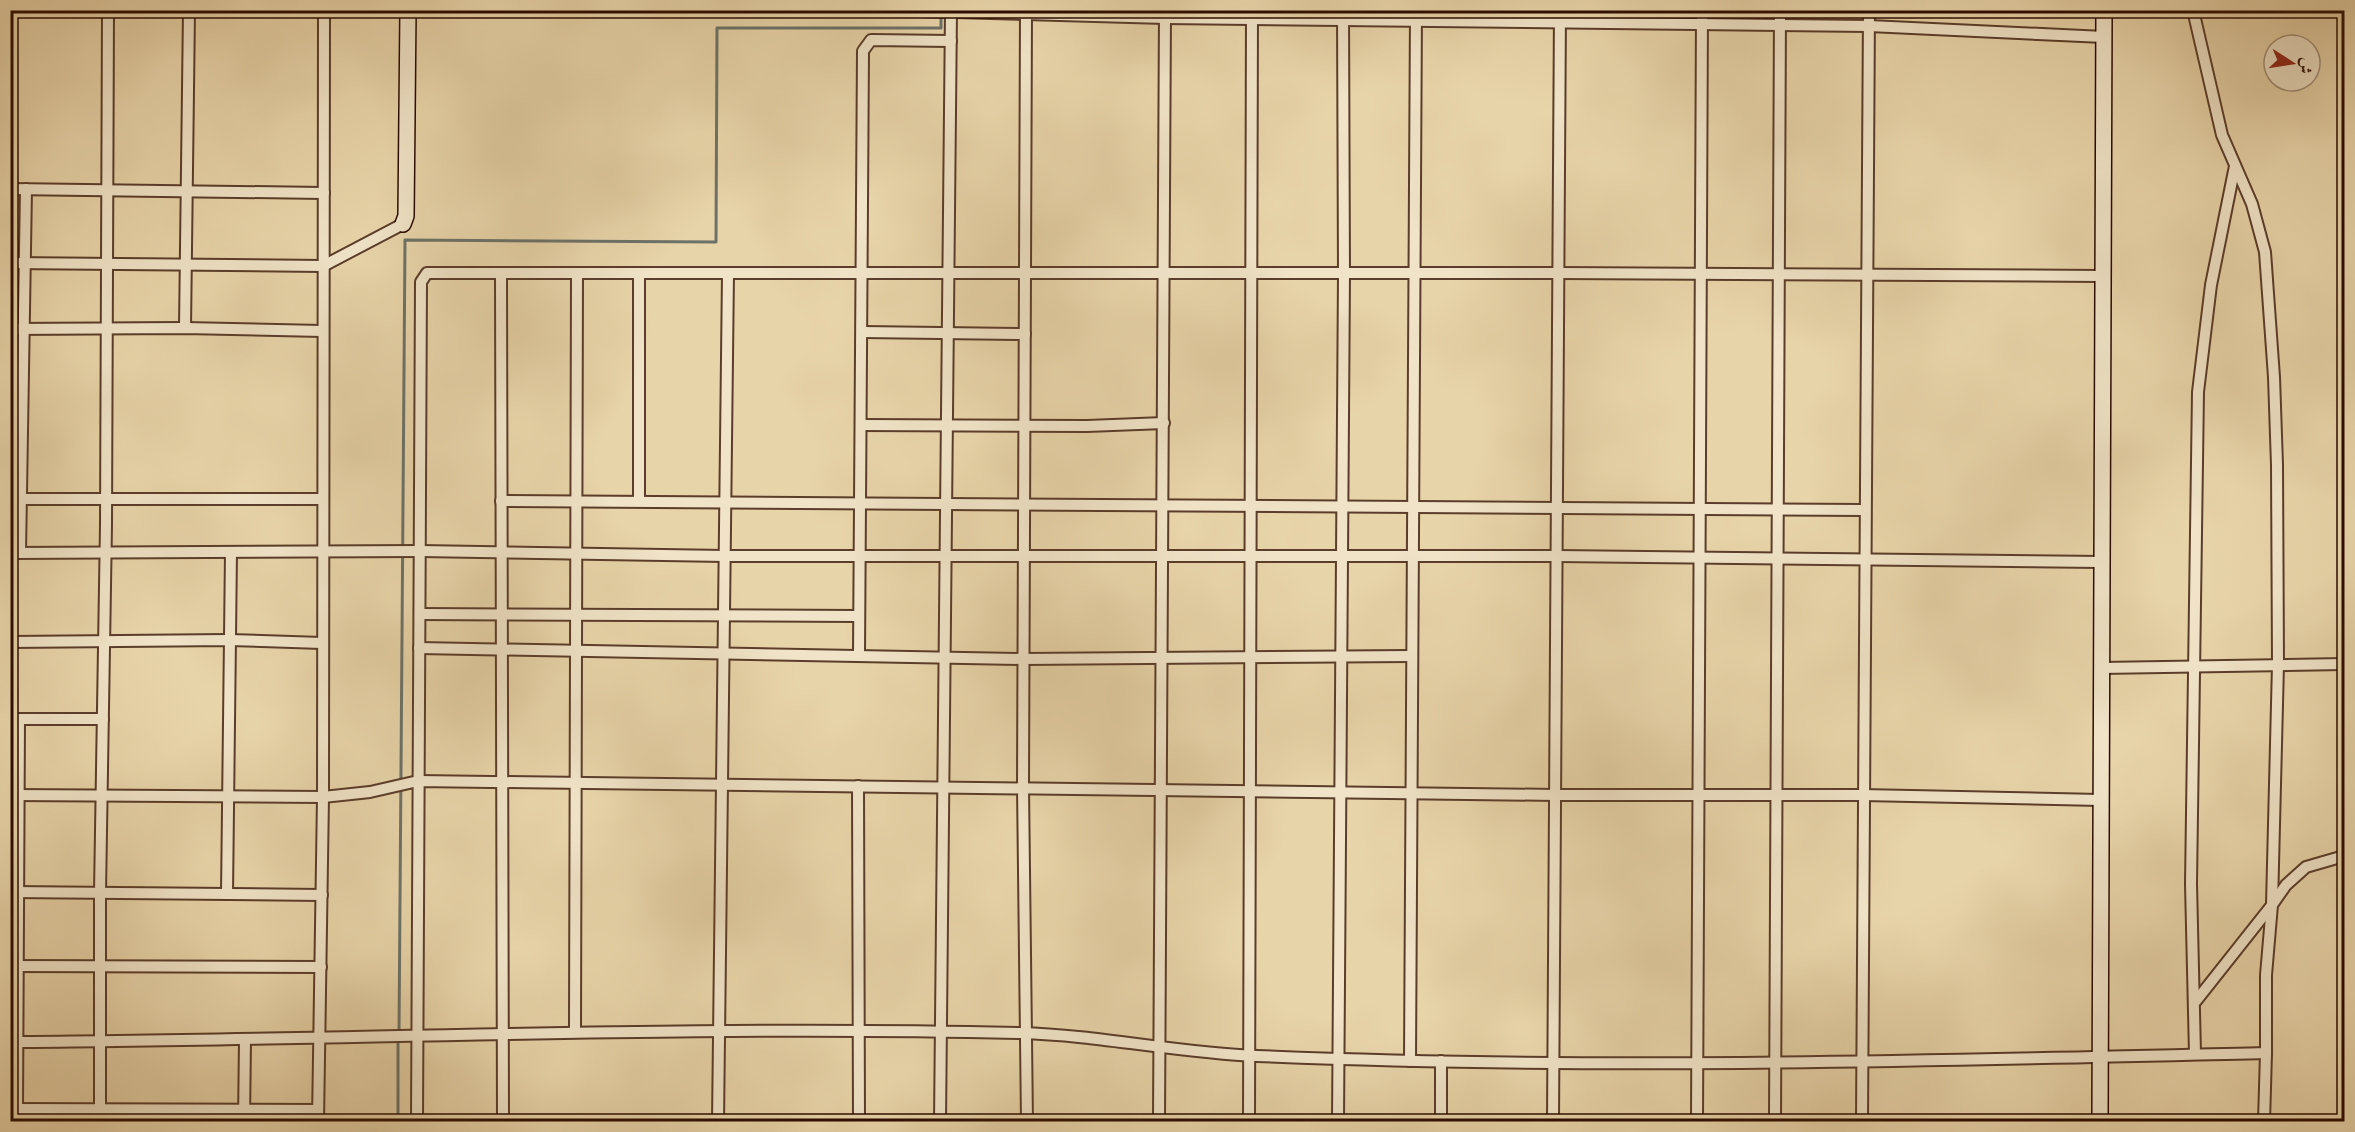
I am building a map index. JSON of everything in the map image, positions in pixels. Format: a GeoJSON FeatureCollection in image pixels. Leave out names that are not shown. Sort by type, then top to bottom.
{"type":"FeatureCollection","features":[{"type":"Feature","properties":{"kind":"street"},"geometry":{"type":"LineString","coordinates":[[100,1116],[108,10]]}},
{"type":"Feature","properties":{"kind":"street"},"geometry":{"type":"LineString","coordinates":[[185,328],[189,10]]}},
{"type":"Feature","properties":{"kind":"street"},"geometry":{"type":"LineString","coordinates":[[103,719],[15,719],[14,1109],[51,1109],[100,1116],[318,1116],[323,796],[324,10]]}},
{"type":"Feature","properties":{"kind":"street"},"geometry":{"type":"LineString","coordinates":[[10,263],[323,266],[403,224],[406,216],[408,10]]}},
{"type":"Feature","properties":{"kind":"street"},"geometry":{"type":"LineString","coordinates":[[884,10],[1416,16],[1560,22],[1869,26],[2104,37]]}},
{"type":"Feature","properties":{"kind":"street"},"geometry":{"type":"LineString","coordinates":[[1553,1122],[1560,10]]}},
{"type":"Feature","properties":{"kind":"street"},"geometry":{"type":"LineString","coordinates":[[1696,1122],[1703,274],[1702,10]]}},
{"type":"Feature","properties":{"kind":"street"},"geometry":{"type":"LineString","coordinates":[[1775,1122],[1781,274],[1780,10]]}},
{"type":"Feature","properties":{"kind":"street"},"geometry":{"type":"LineString","coordinates":[[1862,1122],[1862,795],[1869,10]]}},
{"type":"Feature","properties":{"kind":"street"},"geometry":{"type":"LineString","coordinates":[[2100,1122],[2104,10]]}},
{"type":"Feature","properties":{"kind":"street"},"geometry":{"type":"LineString","coordinates":[[2193,10],[2222,135],[2260,226],[2265,252],[2276,442],[2278,664],[2272,905],[2266,975],[2264,1122]]}},
{"type":"Feature","properties":{"kind":"street"},"geometry":{"type":"LineString","coordinates":[[940,1122],[951,11]]}},
{"type":"Feature","properties":{"kind":"street"},"geometry":{"type":"LineString","coordinates":[[1026,13],[1023,787],[1027,1122]]}},
{"type":"Feature","properties":{"kind":"street"},"geometry":{"type":"LineString","coordinates":[[1160,1122],[1165,14]]}},
{"type":"Feature","properties":{"kind":"street"},"geometry":{"type":"LineString","coordinates":[[1249,1122],[1251,1056],[1248,792],[1252,15]]}},
{"type":"Feature","properties":{"kind":"street"},"geometry":{"type":"LineString","coordinates":[[1338,1122],[1344,274],[1343,15]]}},
{"type":"Feature","properties":{"kind":"street"},"geometry":{"type":"LineString","coordinates":[[1410,1061],[1416,16]]}},
{"type":"Feature","properties":{"kind":"street"},"geometry":{"type":"LineString","coordinates":[[859,655],[865,46],[871,40],[951,41]]}},
{"type":"Feature","properties":{"kind":"street"},"geometry":{"type":"LineString","coordinates":[[2195,1054],[2196,1002],[2191,884],[2198,392],[2211,285],[2235,166]]}},
{"type":"Feature","properties":{"kind":"street"},"geometry":{"type":"LineString","coordinates":[[10,189],[324,193]]}},
{"type":"Feature","properties":{"kind":"street"},"geometry":{"type":"LineString","coordinates":[[26,189],[15,553],[421,551],[725,556],[1412,555],[2101,562]]}},
{"type":"Feature","properties":{"kind":"street"},"geometry":{"type":"LineString","coordinates":[[417,1122],[421,282],[428,273],[1559,273],[2102,276]]}},
{"type":"Feature","properties":{"kind":"street"},"geometry":{"type":"LineString","coordinates":[[575,1032],[577,273]]}},
{"type":"Feature","properties":{"kind":"street"},"geometry":{"type":"LineString","coordinates":[[639,273],[639,501]]}},
{"type":"Feature","properties":{"kind":"street"},"geometry":{"type":"LineString","coordinates":[[718,1122],[728,273]]}},
{"type":"Feature","properties":{"kind":"street"},"geometry":{"type":"LineString","coordinates":[[501,274],[503,1122]]}},
{"type":"Feature","properties":{"kind":"street"},"geometry":{"type":"LineString","coordinates":[[10,329],[185,328],[322,331]]}},
{"type":"Feature","properties":{"kind":"street"},"geometry":{"type":"LineString","coordinates":[[862,332],[1025,334]]}},
{"type":"Feature","properties":{"kind":"street"},"geometry":{"type":"LineString","coordinates":[[861,425],[1164,423]]}},
{"type":"Feature","properties":{"kind":"street"},"geometry":{"type":"LineString","coordinates":[[15,499],[322,499]]}},
{"type":"Feature","properties":{"kind":"street"},"geometry":{"type":"LineString","coordinates":[[501,501],[860,503],[946,506],[1864,510]]}},
{"type":"Feature","properties":{"kind":"street"},"geometry":{"type":"LineString","coordinates":[[227,894],[231,552]]}},
{"type":"Feature","properties":{"kind":"street"},"geometry":{"type":"LineString","coordinates":[[420,614],[860,616]]}},
{"type":"Feature","properties":{"kind":"street"},"geometry":{"type":"LineString","coordinates":[[10,642],[229,640],[322,643]]}},
{"type":"Feature","properties":{"kind":"street"},"geometry":{"type":"LineString","coordinates":[[420,648],[576,649],[1023,659],[1411,656]]}},
{"type":"Feature","properties":{"kind":"street"},"geometry":{"type":"LineString","coordinates":[[2101,668],[2344,664]]}},
{"type":"Feature","properties":{"kind":"street"},"geometry":{"type":"LineString","coordinates":[[15,795],[323,796],[370,792],[418,782],[503,782],[1556,795],[1862,795],[2100,800]]}},
{"type":"Feature","properties":{"kind":"street"},"geometry":{"type":"LineString","coordinates":[[858,786],[859,1122]]}},
{"type":"Feature","properties":{"kind":"street"},"geometry":{"type":"LineString","coordinates":[[2196,1002],[2286,885],[2306,867],[2344,856]]}},
{"type":"Feature","properties":{"kind":"street"},"geometry":{"type":"LineString","coordinates":[[14,892],[322,895]]}},
{"type":"Feature","properties":{"kind":"street"},"geometry":{"type":"LineString","coordinates":[[14,966],[321,967]]}},
{"type":"Feature","properties":{"kind":"street"},"geometry":{"type":"LineString","coordinates":[[14,1042],[575,1032],[1027,1033],[1251,1056],[1410,1061],[1863,1061],[2266,1053]]}},
{"type":"Feature","properties":{"kind":"street"},"geometry":{"type":"LineString","coordinates":[[244,1116],[245,1039]]}},
{"type":"Feature","properties":{"kind":"street"},"geometry":{"type":"LineString","coordinates":[[1441,1061],[1441,1122]]}},
{"type":"Feature","properties":{"kind":"street"},"geometry":{"type":"LineString","coordinates":[[51,1109],[51,1122]]}},
{"type":"Feature","properties":{"kind":"waterway"},"geometry":{"type":"LineString","coordinates":[[399,1033],[405,240],[716,242],[717,28],[941,28],[941,15]]}},
{"type":"Feature","properties":{"kind":"waterway"},"geometry":{"type":"LineString","coordinates":[[398,1039],[398,1122]]}}]}
